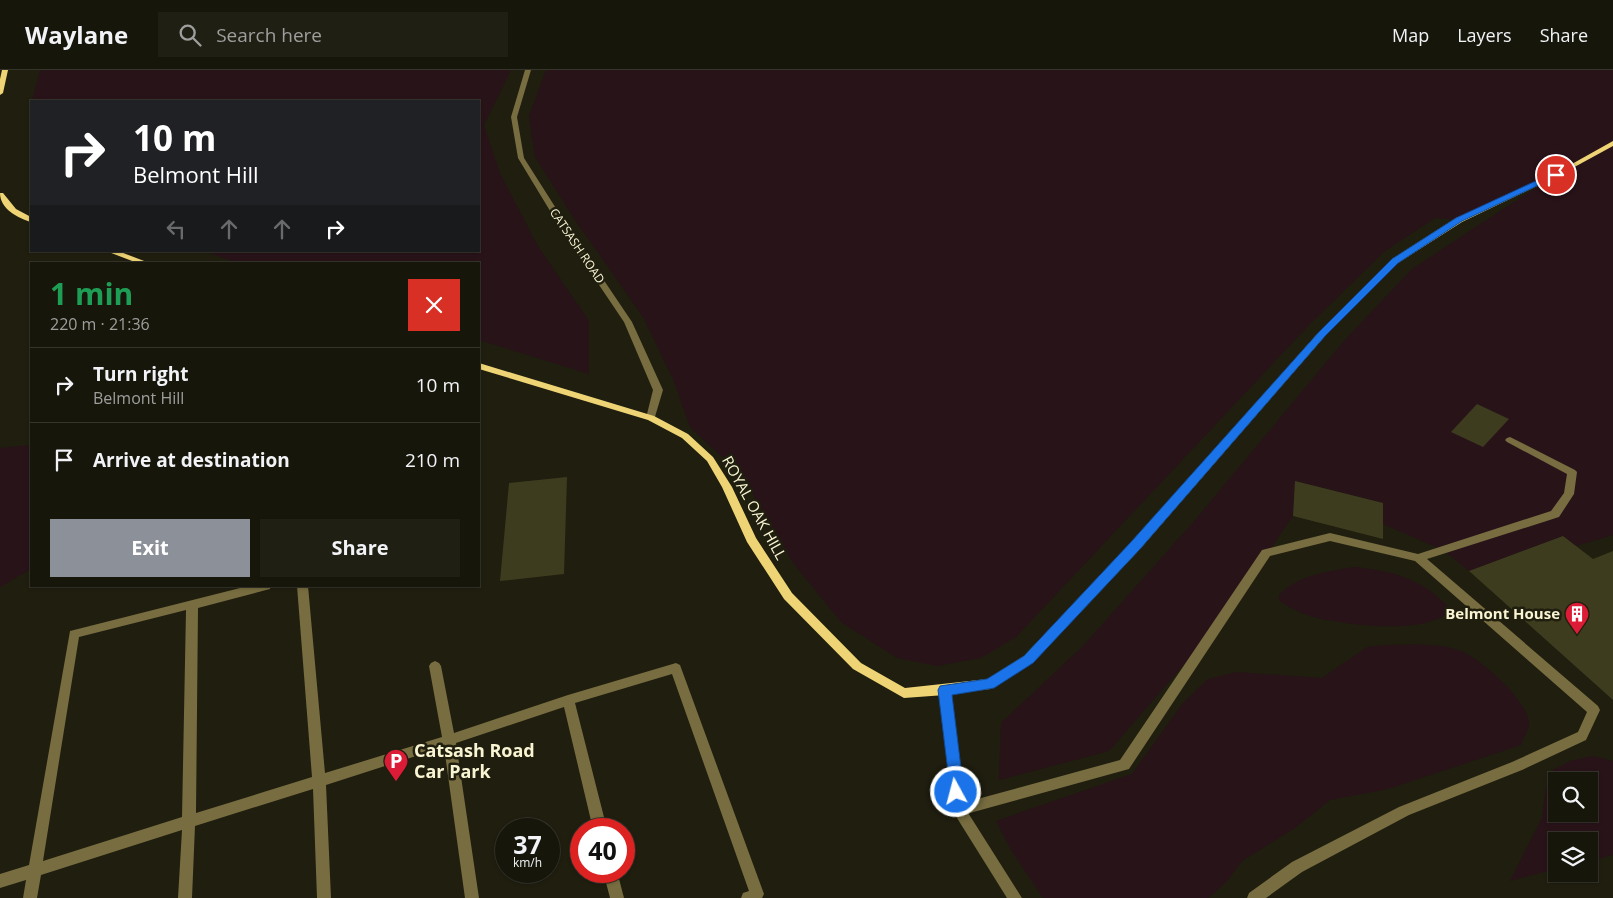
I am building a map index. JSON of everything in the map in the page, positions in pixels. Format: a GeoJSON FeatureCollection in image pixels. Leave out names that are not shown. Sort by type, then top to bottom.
{"type":"FeatureCollection","features":[{"type":"Feature","properties":{"kind":"main road"},"geometry":{"type":"LineString","coordinates":[[0,93],[4,70]]}},
{"type":"Feature","properties":{"kind":"main road","name":"ROYAL OAK HILL"},"geometry":{"type":"LineString","coordinates":[[480,366],[651,418],[685,436],[710,459],[727,486],[751,539],[788,596],[857,666],[904,693],[990,684],[1028,660],[1136,546],[1322,334],[1395,261],[1459,220],[1556,175],[1613,144]]}},
{"type":"Feature","properties":{"kind":"main road"},"geometry":{"type":"LineString","coordinates":[[0,195],[13,211],[30,220]]}},
{"type":"Feature","properties":{"kind":"main road"},"geometry":{"type":"LineString","coordinates":[[113,252],[142,262]]}},
{"type":"Feature","properties":{"kind":"street","name":"CATSASH ROAD"},"geometry":{"type":"LineString","coordinates":[[528,70],[514,117],[521,158],[562,224],[628,322],[658,390],[651,418]]}},
{"type":"Feature","properties":{"kind":"street"},"geometry":{"type":"LineString","coordinates":[[1418,558],[1555,514],[1569,494],[1572,472],[1510,440]]}},
{"type":"Feature","properties":{"kind":"street"},"geometry":{"type":"LineString","coordinates":[[959,810],[1124,765],[1266,553],[1330,537],[1418,558],[1594,710],[1582,736],[1517,766],[1404,811],[1297,867],[1254,898]]}},
{"type":"Feature","properties":{"kind":"street"},"geometry":{"type":"LineString","coordinates":[[30,898],[74,634],[262,587]]}},
{"type":"Feature","properties":{"kind":"street"},"geometry":{"type":"LineString","coordinates":[[302,587],[319,779],[324,898]]}},
{"type":"Feature","properties":{"kind":"street"},"geometry":{"type":"LineString","coordinates":[[185,898],[189,822],[192,606]]}},
{"type":"Feature","properties":{"kind":"street"},"geometry":{"type":"LineString","coordinates":[[435,666],[449,740],[472,898]]}},
{"type":"Feature","properties":{"kind":"street"},"geometry":{"type":"LineString","coordinates":[[0,881],[319,779],[449,740],[568,700],[676,668],[757,894],[748,898]]}},
{"type":"Feature","properties":{"kind":"street"},"geometry":{"type":"LineString","coordinates":[[945,690],[959,810],[1015,898]]}},
{"type":"Feature","properties":{"kind":"street"},"geometry":{"type":"LineString","coordinates":[[568,700],[597,818]]}},
{"type":"Feature","properties":{"kind":"street"},"geometry":{"type":"LineString","coordinates":[[613,883],[617,898]]}},
{"type":"Feature","properties":{"kind":"shaded area"},"geometry":{"type":"Polygon","coordinates":[[[40,70],[511,70],[484,125],[500,173],[536,243],[589,321],[589,374],[480,340],[480,262],[234,262],[207,252],[480,252],[480,100],[32,100],[40,70]]]}},
{"type":"Feature","properties":{"kind":"shaded area"},"geometry":{"type":"Polygon","coordinates":[[[546,70],[1613,70],[1613,535],[1576,546],[1563,536],[1469,571],[1443,550],[1383,524],[1383,503],[1295,481],[1293,516],[1215,629],[1109,751],[999,780],[1001,723],[1083,646],[1196,519],[1343,342],[1412,269],[1552,177],[1459,220],[1435,218],[1385,251],[1310,324],[1016,637],[981,658],[937,666],[897,658],[841,622],[793,563],[742,476],[690,427],[673,379],[643,317],[575,220],[535,157],[529,116],[546,70]]]}},
{"type":"Feature","properties":{"kind":"shaded area"},"geometry":{"type":"Polygon","coordinates":[[[30,445],[30,570],[0,587],[0,448],[30,445]]]}},
{"type":"Feature","properties":{"kind":"shaded area"},"geometry":{"type":"Polygon","coordinates":[[[1353,567],[1392,573],[1416,582],[1437,596],[1447,606],[1445,615],[1433,621],[1418,624],[1401,626],[1365,625],[1312,617],[1279,601],[1279,595],[1295,583],[1313,575],[1353,567]]]}},
{"type":"Feature","properties":{"kind":"shaded area"},"geometry":{"type":"Polygon","coordinates":[[[1384,645],[1442,646],[1470,655],[1502,682],[1527,714],[1529,725],[1521,745],[1388,789],[1330,800],[1295,828],[1242,861],[1228,880],[1209,898],[1043,898],[1011,850],[996,821],[1132,774],[1182,704],[1208,679],[1236,672],[1322,678],[1367,647],[1384,645]]]}},
{"type":"Feature","properties":{"kind":"shaded area"},"geometry":{"type":"Polygon","coordinates":[[[1593,756],[1613,761],[1613,855],[1598,859],[1598,832],[1548,832],[1548,871],[1510,881],[1542,818],[1548,784],[1548,822],[1598,822],[1598,772],[1552,772],[1570,761],[1593,756]]]}},
{"type":"Feature","properties":{"kind":"building"},"geometry":{"type":"Polygon","coordinates":[[[1477,404],[1509,419],[1483,447],[1451,432],[1477,404]]]}},
{"type":"Feature","properties":{"kind":"building"},"geometry":{"type":"Polygon","coordinates":[[[567,477],[564,574],[500,581],[509,483],[567,477]]]}},
{"type":"Feature","properties":{"kind":"building"},"geometry":{"type":"Polygon","coordinates":[[[1295,481],[1383,503],[1383,539],[1293,516],[1295,481]]]}},
{"type":"Feature","properties":{"kind":"building","name":"Belmont House"},"geometry":{"type":"Polygon","coordinates":[[[1563,536],[1593,559],[1613,551],[1613,700],[1469,571],[1563,536]]]}},
{"type":"Feature","properties":{"kind":"place","name":"Belmont House"},"geometry":{"type":"Point","coordinates":[1577,635]}},
{"type":"Feature","properties":{"kind":"place","name":"Catsash Road Car Park"},"geometry":{"type":"Point","coordinates":[396,782]}},
{"type":"Feature","properties":{"kind":"route"},"geometry":{"type":"LineString","coordinates":[[956,792],[945,690],[990,684],[1028,660],[1136,546],[1322,334],[1395,261],[1459,220],[1556,175]]}}]}
